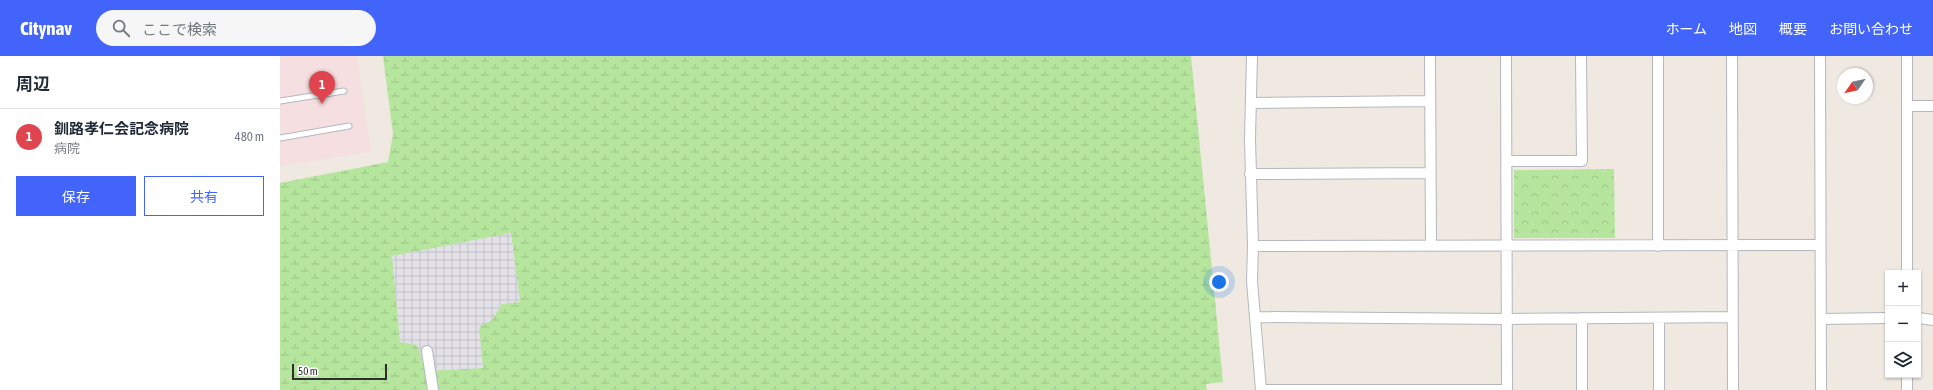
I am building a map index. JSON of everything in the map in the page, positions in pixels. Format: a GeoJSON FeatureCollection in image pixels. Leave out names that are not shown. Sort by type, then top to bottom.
{"type":"FeatureCollection","features":[{"type":"Feature","properties":{"kind":"street"},"geometry":{"type":"LineString","coordinates":[[1252,56],[1250,174],[1253,246],[1252,281],[1261,390],[1508,390],[1506,319],[1506,56]]}},
{"type":"Feature","properties":{"kind":"street"},"geometry":{"type":"LineString","coordinates":[[1430,56],[1431,246]]}},
{"type":"Feature","properties":{"kind":"street"},"geometry":{"type":"LineString","coordinates":[[1507,161],[1582,161],[1581,56]]}},
{"type":"Feature","properties":{"kind":"street"},"geometry":{"type":"LineString","coordinates":[[1658,56],[1658,246]]}},
{"type":"Feature","properties":{"kind":"street"},"geometry":{"type":"LineString","coordinates":[[1732,56],[1733,390]]}},
{"type":"Feature","properties":{"kind":"street"},"geometry":{"type":"LineString","coordinates":[[1820,56],[1821,390]]}},
{"type":"Feature","properties":{"kind":"street"},"geometry":{"type":"LineString","coordinates":[[1907,56],[1908,270]]}},
{"type":"Feature","properties":{"kind":"street"},"geometry":{"type":"LineString","coordinates":[[1251,103],[1430,101]]}},
{"type":"Feature","properties":{"kind":"street"},"geometry":{"type":"LineString","coordinates":[[1908,106],[1933,106]]}},
{"type":"Feature","properties":{"kind":"street"},"geometry":{"type":"LineString","coordinates":[[1250,174],[1430,173]]}},
{"type":"Feature","properties":{"kind":"street"},"geometry":{"type":"LineString","coordinates":[[1253,246],[1820,245]]}},
{"type":"Feature","properties":{"kind":"street"},"geometry":{"type":"LineString","coordinates":[[1255,317],[1506,319],[1733,317]]}},
{"type":"Feature","properties":{"kind":"street"},"geometry":{"type":"LineString","coordinates":[[1582,318],[1582,390]]}},
{"type":"Feature","properties":{"kind":"street"},"geometry":{"type":"LineString","coordinates":[[1659,318],[1659,390]]}},
{"type":"Feature","properties":{"kind":"street"},"geometry":{"type":"LineString","coordinates":[[1821,319],[1885,318]]}},
{"type":"Feature","properties":{"kind":"street"},"geometry":{"type":"LineString","coordinates":[[1921,318],[1933,320]]}},
{"type":"Feature","properties":{"kind":"street"},"geometry":{"type":"LineString","coordinates":[[427,351],[433,390]]}},
{"type":"Feature","properties":{"kind":"street"},"geometry":{"type":"LineString","coordinates":[[1907,378],[1907,390]]}},
{"type":"Feature","properties":{"kind":"lane"},"geometry":{"type":"LineString","coordinates":[[280,101],[344,90]]}},
{"type":"Feature","properties":{"kind":"lane"},"geometry":{"type":"LineString","coordinates":[[280,138],[349,126]]}},
{"type":"Feature","properties":{"kind":"shaded area"},"geometry":{"type":"Polygon","coordinates":[[[280,56],[357,56],[371,152],[280,166],[280,56]]]}},
{"type":"Feature","properties":{"kind":"shaded area"},"geometry":{"type":"Polygon","coordinates":[[[511,233],[520,302],[502,304],[492,320],[480,327],[483,369],[426,371],[400,342],[392,256],[511,233]]]}},
{"type":"Feature","properties":{"kind":"green space"},"geometry":{"type":"Polygon","coordinates":[[[383,56],[1191,56],[1223,382],[1206,384],[1207,390],[280,390],[280,183],[388,162],[393,134],[383,56]],[[511,233],[392,256],[400,342],[417,345],[426,371],[483,368],[479,327],[492,320],[502,304],[520,302],[511,233]]]}},
{"type":"Feature","properties":{"kind":"green space"},"geometry":{"type":"Polygon","coordinates":[[[1614,169],[1615,238],[1514,238],[1514,170],[1614,169]]]}},
{"type":"Feature","properties":{"kind":"place","name":"釧路孝仁会記念病院"},"geometry":{"type":"Point","coordinates":[322,104]}}]}
